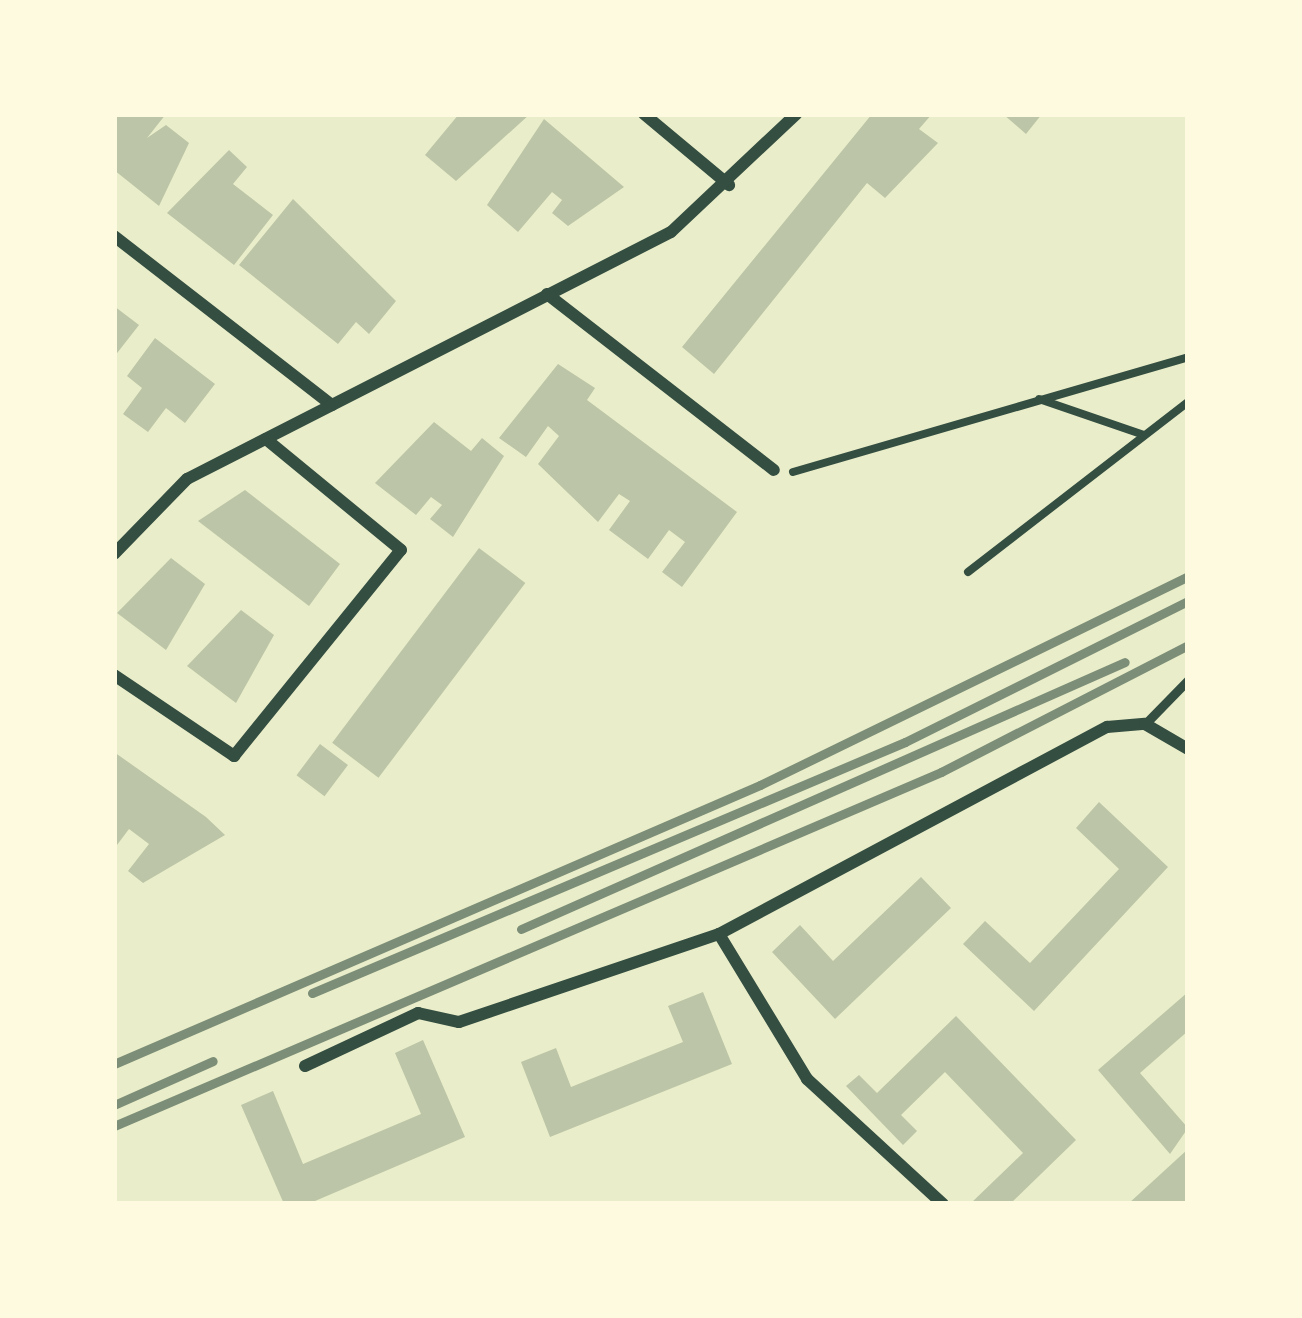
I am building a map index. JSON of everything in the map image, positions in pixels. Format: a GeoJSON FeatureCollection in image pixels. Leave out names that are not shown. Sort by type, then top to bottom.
{"type":"FeatureCollection","features":[{"type":"Feature","properties":{"kind":"street"},"geometry":{"type":"LineString","coordinates":[[644,114],[729,185]]}},
{"type":"Feature","properties":{"kind":"street"},"geometry":{"type":"LineString","coordinates":[[114,554],[156,500],[671,232],[729,185],[796,114]]}},
{"type":"Feature","properties":{"kind":"street"},"geometry":{"type":"LineString","coordinates":[[114,236],[332,405]]}},
{"type":"Feature","properties":{"kind":"street"},"geometry":{"type":"LineString","coordinates":[[547,294],[774,470]]}},
{"type":"Feature","properties":{"kind":"street"},"geometry":{"type":"LineString","coordinates":[[114,675],[234,756],[401,550],[266,439]]}},
{"type":"Feature","properties":{"kind":"street"},"geometry":{"type":"LineString","coordinates":[[305,1066],[418,1013],[459,1022],[718,934],[1107,727],[1145,724],[1188,749]]}},
{"type":"Feature","properties":{"kind":"street"},"geometry":{"type":"LineString","coordinates":[[718,934],[807,1079],[943,1204]]}},
{"type":"Feature","properties":{"kind":"lane"},"geometry":{"type":"LineString","coordinates":[[1145,724],[1188,680]]}},
{"type":"Feature","properties":{"kind":"path"},"geometry":{"type":"LineString","coordinates":[[774,470],[812,474],[1038,399],[1188,357]]}},
{"type":"Feature","properties":{"kind":"path"},"geometry":{"type":"LineString","coordinates":[[1038,399],[1144,435]]}},
{"type":"Feature","properties":{"kind":"path"},"geometry":{"type":"LineString","coordinates":[[968,572],[1188,401]]}},
{"type":"Feature","properties":{"kind":"building"},"geometry":{"type":"Polygon","coordinates":[[[114,114],[166,114],[147,138],[166,125],[189,143],[159,206],[114,170],[114,114]]]}},
{"type":"Feature","properties":{"kind":"building"},"geometry":{"type":"Polygon","coordinates":[[[459,114],[530,114],[456,181],[425,155],[459,114]]]}},
{"type":"Feature","properties":{"kind":"building"},"geometry":{"type":"Polygon","coordinates":[[[872,114],[932,114],[919,129],[938,143],[885,198],[867,183],[714,374],[682,347],[872,114]]]}},
{"type":"Feature","properties":{"kind":"building"},"geometry":{"type":"Polygon","coordinates":[[[1003,114],[1042,114],[1026,134],[1003,114]]]}},
{"type":"Feature","properties":{"kind":"building"},"geometry":{"type":"Polygon","coordinates":[[[544,119],[624,187],[568,226],[552,213],[562,200],[552,192],[518,232],[487,205],[544,119]]]}},
{"type":"Feature","properties":{"kind":"building"},"geometry":{"type":"Polygon","coordinates":[[[229,150],[247,167],[233,184],[273,215],[234,265],[167,213],[229,150]]]}},
{"type":"Feature","properties":{"kind":"building"},"geometry":{"type":"Polygon","coordinates":[[[293,199],[396,301],[369,334],[356,322],[338,344],[239,265],[293,199]]]}},
{"type":"Feature","properties":{"kind":"building"},"geometry":{"type":"Polygon","coordinates":[[[114,306],[139,325],[114,357],[114,306]]]}},
{"type":"Feature","properties":{"kind":"building"},"geometry":{"type":"Polygon","coordinates":[[[155,338],[215,384],[185,423],[166,408],[148,432],[123,414],[142,388],[127,376],[155,338]]]}},
{"type":"Feature","properties":{"kind":"building"},"geometry":{"type":"Polygon","coordinates":[[[558,364],[595,388],[587,400],[737,512],[682,587],[662,572],[685,542],[669,530],[648,559],[609,530],[630,501],[619,494],[598,522],[538,464],[559,436],[548,426],[526,457],[499,438],[558,364]]]}},
{"type":"Feature","properties":{"kind":"building"},"geometry":{"type":"Polygon","coordinates":[[[434,422],[471,451],[482,438],[504,456],[453,537],[430,519],[442,505],[431,497],[416,515],[375,483],[434,422]]]}},
{"type":"Feature","properties":{"kind":"building"},"geometry":{"type":"Polygon","coordinates":[[[245,490],[340,564],[309,606],[198,521],[245,490]]]}},
{"type":"Feature","properties":{"kind":"building"},"geometry":{"type":"Polygon","coordinates":[[[479,548],[525,583],[378,778],[332,743],[479,548]]]}},
{"type":"Feature","properties":{"kind":"building"},"geometry":{"type":"Polygon","coordinates":[[[171,558],[205,584],[166,650],[117,613],[171,558]]]}},
{"type":"Feature","properties":{"kind":"building"},"geometry":{"type":"Polygon","coordinates":[[[241,610],[274,635],[236,703],[187,666],[241,610]]]}},
{"type":"Feature","properties":{"kind":"building"},"geometry":{"type":"Polygon","coordinates":[[[320,744],[348,765],[324,796],[297,775],[320,744]]]}},
{"type":"Feature","properties":{"kind":"building"},"geometry":{"type":"Polygon","coordinates":[[[114,752],[225,835],[143,883],[128,871],[149,844],[129,829],[114,849],[114,752]]]}},
{"type":"Feature","properties":{"kind":"building"},"geometry":{"type":"Polygon","coordinates":[[[1099,802],[1168,867],[1034,1011],[963,944],[985,921],[1030,963],[1119,869],[1076,828],[1099,802]]]}},
{"type":"Feature","properties":{"kind":"building"},"geometry":{"type":"Polygon","coordinates":[[[921,877],[951,908],[835,1019],[772,952],[800,925],[833,961],[921,877]]]}},
{"type":"Feature","properties":{"kind":"building"},"geometry":{"type":"Polygon","coordinates":[[[703,992],[732,1064],[550,1137],[521,1062],[556,1048],[571,1087],[683,1042],[668,1006],[703,992]]]}},
{"type":"Feature","properties":{"kind":"building"},"geometry":{"type":"Polygon","coordinates":[[[1188,992],[1188,1031],[1140,1073],[1188,1128],[1170,1154],[1098,1070],[1188,992]]]}},
{"type":"Feature","properties":{"kind":"building"},"geometry":{"type":"Polygon","coordinates":[[[956,1016],[1076,1140],[1010,1204],[970,1204],[1023,1153],[945,1072],[901,1115],[917,1131],[903,1145],[846,1086],[859,1075],[877,1093],[956,1016]]]}},
{"type":"Feature","properties":{"kind":"building"},"geometry":{"type":"Polygon","coordinates":[[[423,1040],[465,1137],[308,1204],[284,1204],[241,1105],[273,1091],[303,1164],[421,1114],[395,1053],[423,1040]]]}},
{"type":"Feature","properties":{"kind":"building"},"geometry":{"type":"Polygon","coordinates":[[[1188,1149],[1188,1204],[1128,1204],[1188,1149]]]}},
{"type":"Feature","properties":{"kind":"railway"},"geometry":{"type":"LineString","coordinates":[[114,1064],[760,785],[1188,576]]}},
{"type":"Feature","properties":{"kind":"railway"},"geometry":{"type":"LineString","coordinates":[[312,993],[905,742],[1188,601]]}},
{"type":"Feature","properties":{"kind":"railway"},"geometry":{"type":"LineString","coordinates":[[114,1126],[941,772],[1188,645]]}},
{"type":"Feature","properties":{"kind":"railway"},"geometry":{"type":"LineString","coordinates":[[521,929],[1125,662]]}},
{"type":"Feature","properties":{"kind":"railway"},"geometry":{"type":"LineString","coordinates":[[114,1105],[213,1061]]}}]}
